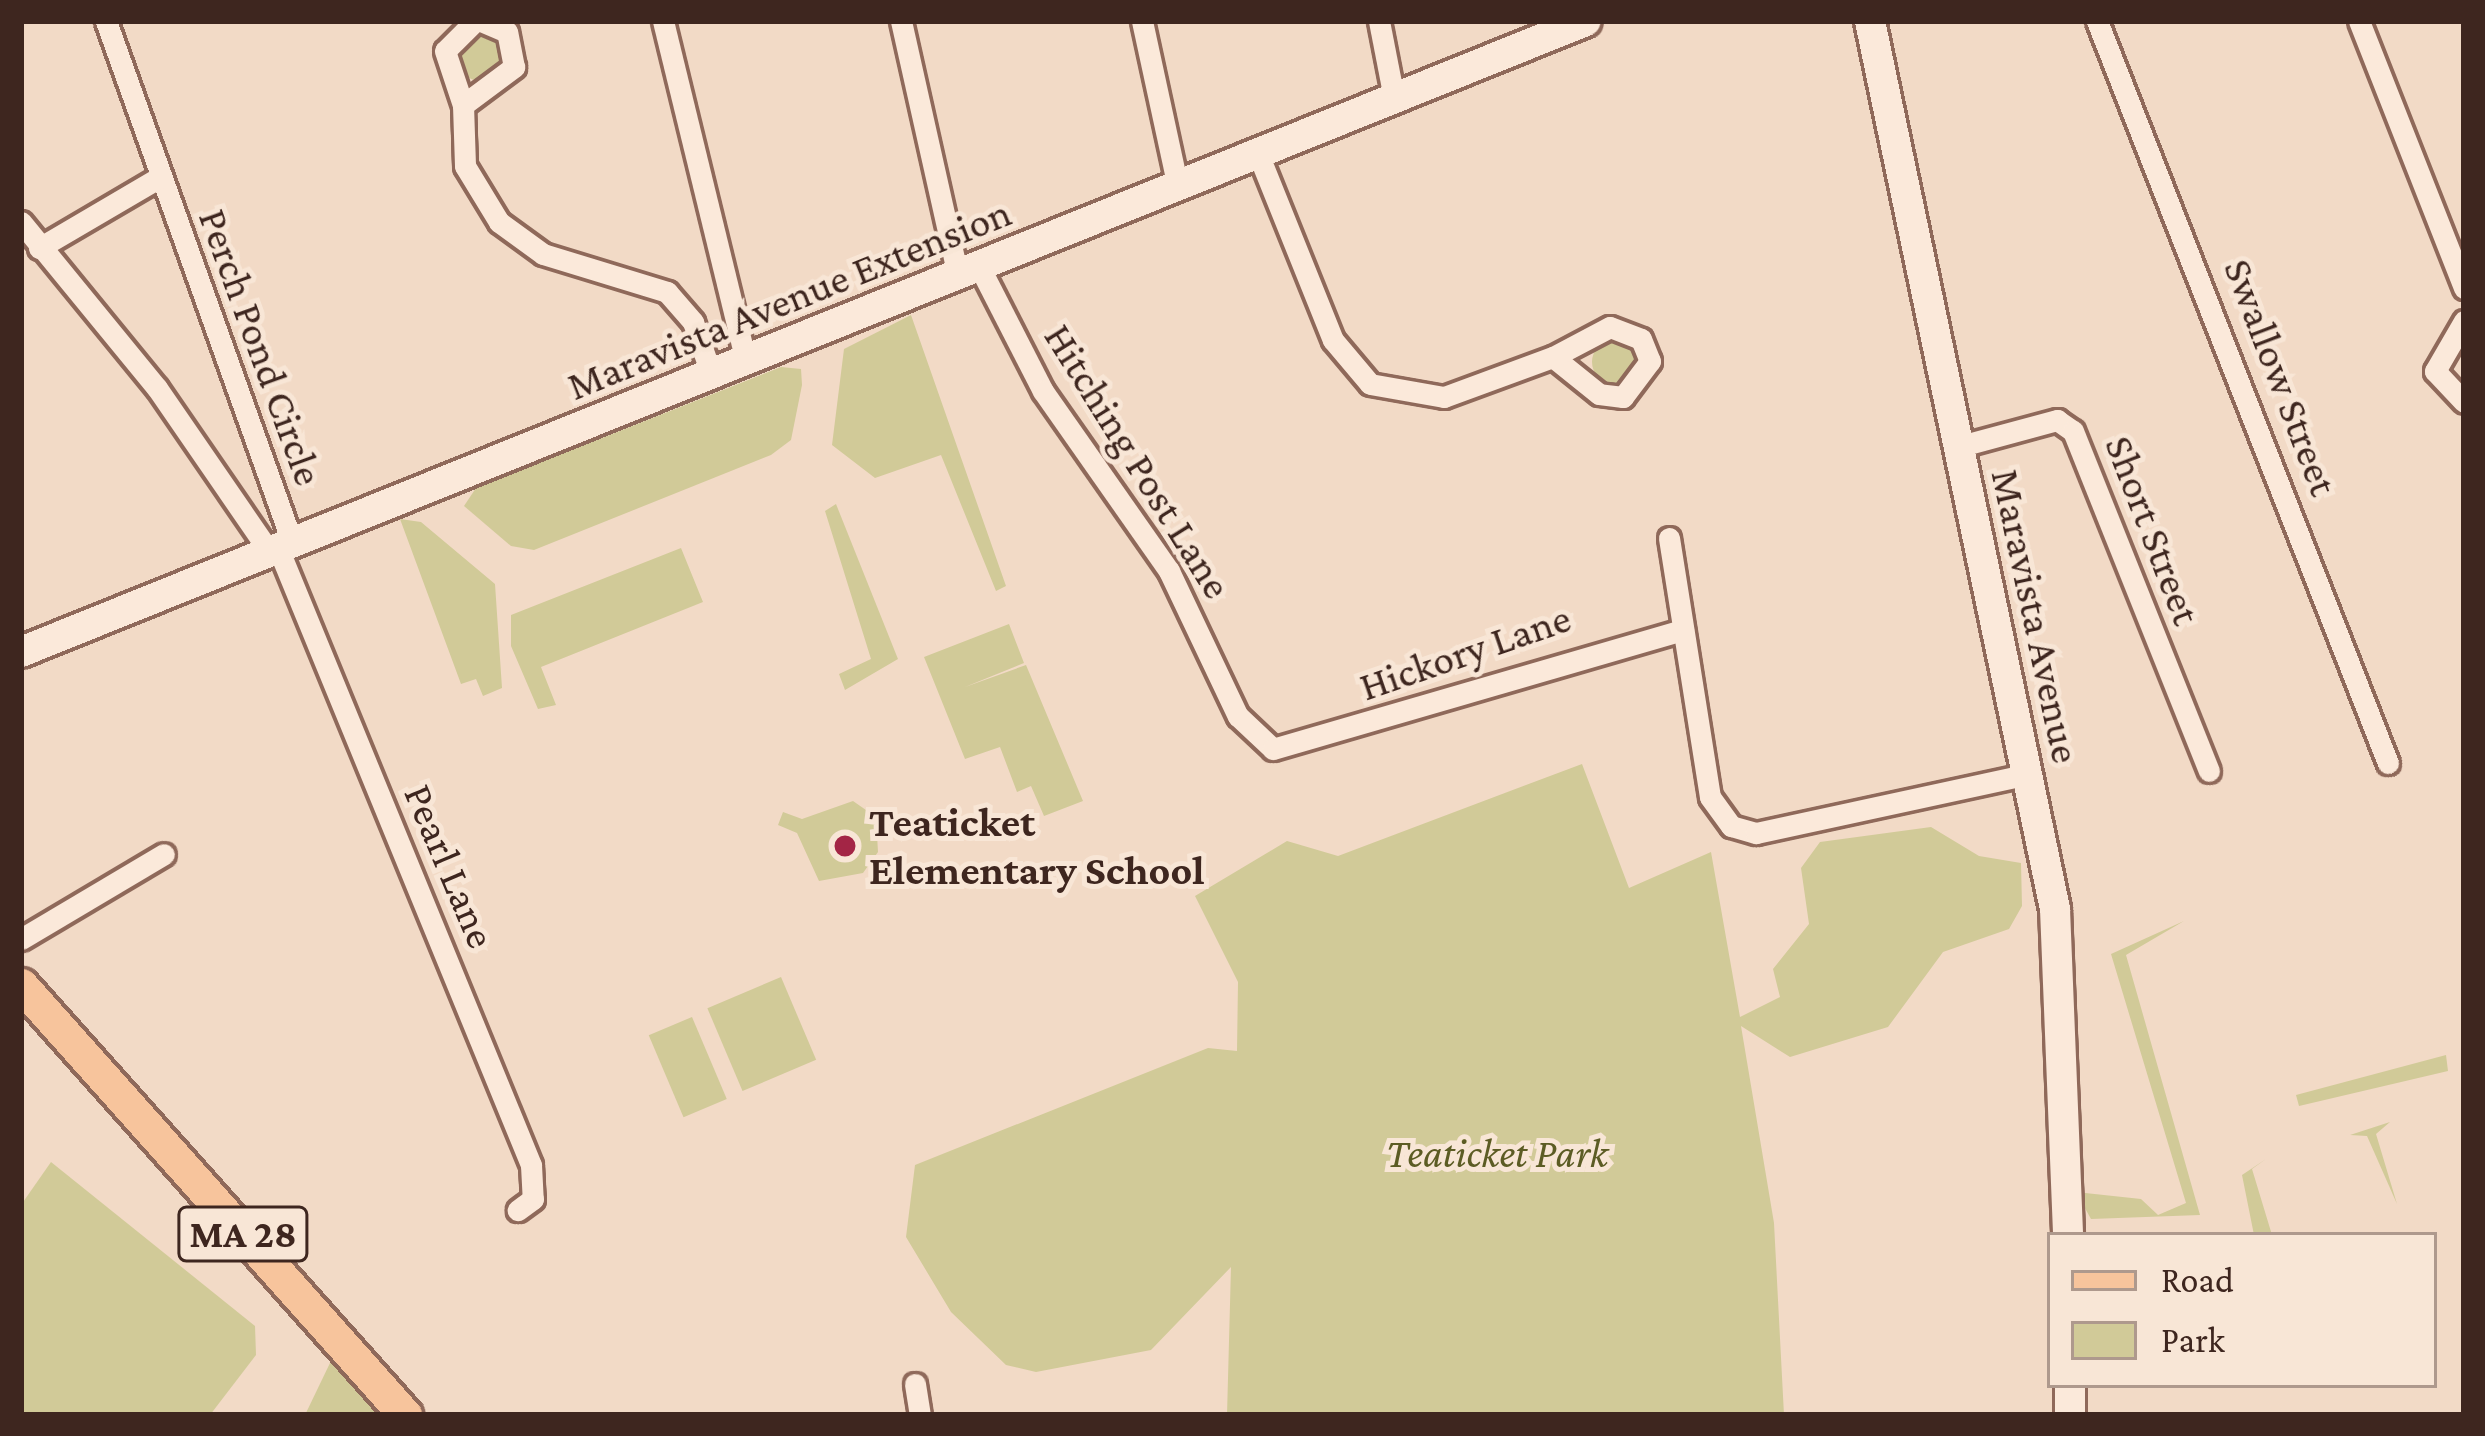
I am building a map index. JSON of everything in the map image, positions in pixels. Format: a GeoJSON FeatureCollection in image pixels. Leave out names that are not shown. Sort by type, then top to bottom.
{"type":"FeatureCollection","features":[{"type":"Feature","properties":{"kind":"main road","name":"Maravista Avenue Extension"},"geometry":{"type":"LineString","coordinates":[[21,652],[1586,21]]}},
{"type":"Feature","properties":{"kind":"main road","name":"Maravista Avenue"},"geometry":{"type":"LineString","coordinates":[[1870,21],[2060,943],[2068,1232]]}},
{"type":"Feature","properties":{"kind":"main road","name":"MA 28"},"geometry":{"type":"LineString","coordinates":[[21,985],[405,1415]]}},
{"type":"Feature","properties":{"kind":"street","name":"Perch Pond Circle"},"geometry":{"type":"LineString","coordinates":[[106,21],[280,547]]}},
{"type":"Feature","properties":{"kind":"street"},"geometry":{"type":"LineString","coordinates":[[463,105],[514,67],[507,32],[478,21],[445,50],[463,105],[465,166],[499,222],[543,254],[667,292],[693,322],[712,376]]}},
{"type":"Feature","properties":{"kind":"street"},"geometry":{"type":"LineString","coordinates":[[663,21],[746,362]]}},
{"type":"Feature","properties":{"kind":"street","name":"Hitching Post Lane"},"geometry":{"type":"LineString","coordinates":[[901,21],[969,272],[1043,391],[1169,571],[1238,716],[1273,749]]}},
{"type":"Feature","properties":{"kind":"street"},"geometry":{"type":"LineString","coordinates":[[1142,21],[1178,188]]}},
{"type":"Feature","properties":{"kind":"street"},"geometry":{"type":"LineString","coordinates":[[1379,21],[1394,98]]}},
{"type":"Feature","properties":{"kind":"street","name":"Swallow Street"},"geometry":{"type":"LineString","coordinates":[[2097,21],[2389,763]]}},
{"type":"Feature","properties":{"kind":"street"},"geometry":{"type":"LineString","coordinates":[[2359,21],[2464,288]]}},
{"type":"Feature","properties":{"kind":"street"},"geometry":{"type":"LineString","coordinates":[[1258,156],[1339,352],[1370,384],[1444,397],[1552,358]]}},
{"type":"Feature","properties":{"kind":"street","name":"Perch Pond Circle"},"geometry":{"type":"LineString","coordinates":[[39,248],[160,177]]}},
{"type":"Feature","properties":{"kind":"street","name":"Perch Pond Circle"},"geometry":{"type":"LineString","coordinates":[[21,222],[158,388],[280,547]]}},
{"type":"Feature","properties":{"kind":"street"},"geometry":{"type":"LineString","coordinates":[[2464,321],[2435,371],[2464,402]]}},
{"type":"Feature","properties":{"kind":"street","name":"Short Street"},"geometry":{"type":"LineString","coordinates":[[1957,447],[2057,420],[2073,431],[2210,771]]}},
{"type":"Feature","properties":{"kind":"street"},"geometry":{"type":"LineString","coordinates":[[1670,538],[1710,797],[1743,831],[2027,774]]}},
{"type":"Feature","properties":{"kind":"street","name":"Pearl Lane"},"geometry":{"type":"LineString","coordinates":[[280,547],[531,1165],[533,1198],[518,1210]]}},
{"type":"Feature","properties":{"kind":"street","name":"Hickory Lane"},"geometry":{"type":"LineString","coordinates":[[1273,749],[1683,630]]}},
{"type":"Feature","properties":{"kind":"street"},"geometry":{"type":"LineString","coordinates":[[21,939],[164,854]]}},
{"type":"Feature","properties":{"kind":"street"},"geometry":{"type":"LineString","coordinates":[[915,1384],[920,1415]]}},
{"type":"Feature","properties":{"kind":"green space"},"geometry":{"type":"Polygon","coordinates":[[[481,33],[498,40],[505,57],[498,74],[481,81],[464,74],[457,57],[464,40],[481,33]]]}},
{"type":"Feature","properties":{"kind":"green space"},"geometry":{"type":"Polygon","coordinates":[[[911,315],[1006,586],[996,591],[941,455],[875,478],[832,445],[844,349],[911,315]]]}},
{"type":"Feature","properties":{"kind":"green space"},"geometry":{"type":"Polygon","coordinates":[[[1615,339],[1631,346],[1638,362],[1631,378],[1615,385],[1599,378],[1592,362],[1599,346],[1615,339]]]}},
{"type":"Feature","properties":{"kind":"green space"},"geometry":{"type":"Polygon","coordinates":[[[781,367],[801,369],[802,385],[791,440],[771,455],[534,550],[511,546],[464,506],[476,488],[781,367]]]}},
{"type":"Feature","properties":{"kind":"green space"},"geometry":{"type":"Polygon","coordinates":[[[836,504],[898,659],[845,690],[839,674],[871,659],[825,511],[836,504]]]}},
{"type":"Feature","properties":{"kind":"green space"},"geometry":{"type":"Polygon","coordinates":[[[400,519],[421,522],[495,584],[502,688],[483,696],[476,679],[461,684],[400,519]]]}},
{"type":"Feature","properties":{"kind":"green space"},"geometry":{"type":"Polygon","coordinates":[[[681,548],[703,602],[541,667],[556,705],[538,709],[511,646],[511,615],[681,548]]]}},
{"type":"Feature","properties":{"kind":"green space"},"geometry":{"type":"Polygon","coordinates":[[[1009,624],[1024,663],[965,687],[1026,665],[1083,801],[1044,816],[1031,786],[1017,792],[1000,747],[965,759],[924,657],[1009,624]]]}},
{"type":"Feature","properties":{"kind":"green space","name":"Teaticket Park"},"geometry":{"type":"Polygon","coordinates":[[[1582,764],[1629,888],[1711,852],[1740,1017],[1780,997],[1773,969],[1809,924],[1801,868],[1820,842],[1931,827],[1979,856],[2021,863],[2022,906],[2009,929],[1943,952],[1888,1027],[1790,1057],[1741,1026],[1774,1223],[1784,1415],[1227,1415],[1231,1267],[1151,1350],[1036,1372],[1006,1365],[951,1312],[906,1237],[915,1165],[1208,1048],[1237,1051],[1238,982],[1195,896],[1287,841],[1338,856],[1582,764]]]}},
{"type":"Feature","properties":{"kind":"green space"},"geometry":{"type":"Polygon","coordinates":[[[853,801],[876,817],[878,852],[863,873],[819,881],[797,833],[778,825],[783,812],[802,819],[853,801]]]}},
{"type":"Feature","properties":{"kind":"green space"},"geometry":{"type":"Polygon","coordinates":[[[2184,921],[2126,955],[2200,1215],[2091,1219],[2076,1192],[2141,1199],[2158,1215],[2186,1203],[2111,954],[2184,921]]]}},
{"type":"Feature","properties":{"kind":"green space"},"geometry":{"type":"Polygon","coordinates":[[[781,977],[816,1060],[743,1091],[707,1008],[781,977]]]}},
{"type":"Feature","properties":{"kind":"green space"},"geometry":{"type":"Polygon","coordinates":[[[692,1017],[727,1099],[684,1117],[649,1035],[692,1017]]]}},
{"type":"Feature","properties":{"kind":"green space"},"geometry":{"type":"Polygon","coordinates":[[[2446,1055],[2448,1071],[2299,1106],[2296,1095],[2446,1055]]]}},
{"type":"Feature","properties":{"kind":"green space"},"geometry":{"type":"Polygon","coordinates":[[[2390,1122],[2376,1134],[2397,1204],[2367,1136],[2350,1135],[2390,1122]]]}},
{"type":"Feature","properties":{"kind":"green space"},"geometry":{"type":"Polygon","coordinates":[[[2266,1159],[2252,1169],[2271,1232],[2253,1232],[2242,1175],[2266,1159]]]}},
{"type":"Feature","properties":{"kind":"green space"},"geometry":{"type":"Polygon","coordinates":[[[51,1162],[255,1326],[256,1355],[210,1415],[21,1415],[21,1205],[51,1162]]]}},
{"type":"Feature","properties":{"kind":"green space"},"geometry":{"type":"Polygon","coordinates":[[[330,1363],[337,1365],[382,1415],[305,1415],[330,1363]]]}},
{"type":"Feature","properties":{"kind":"place","name":"Teaticket Elementary School"},"geometry":{"type":"Point","coordinates":[845,846]}}]}
